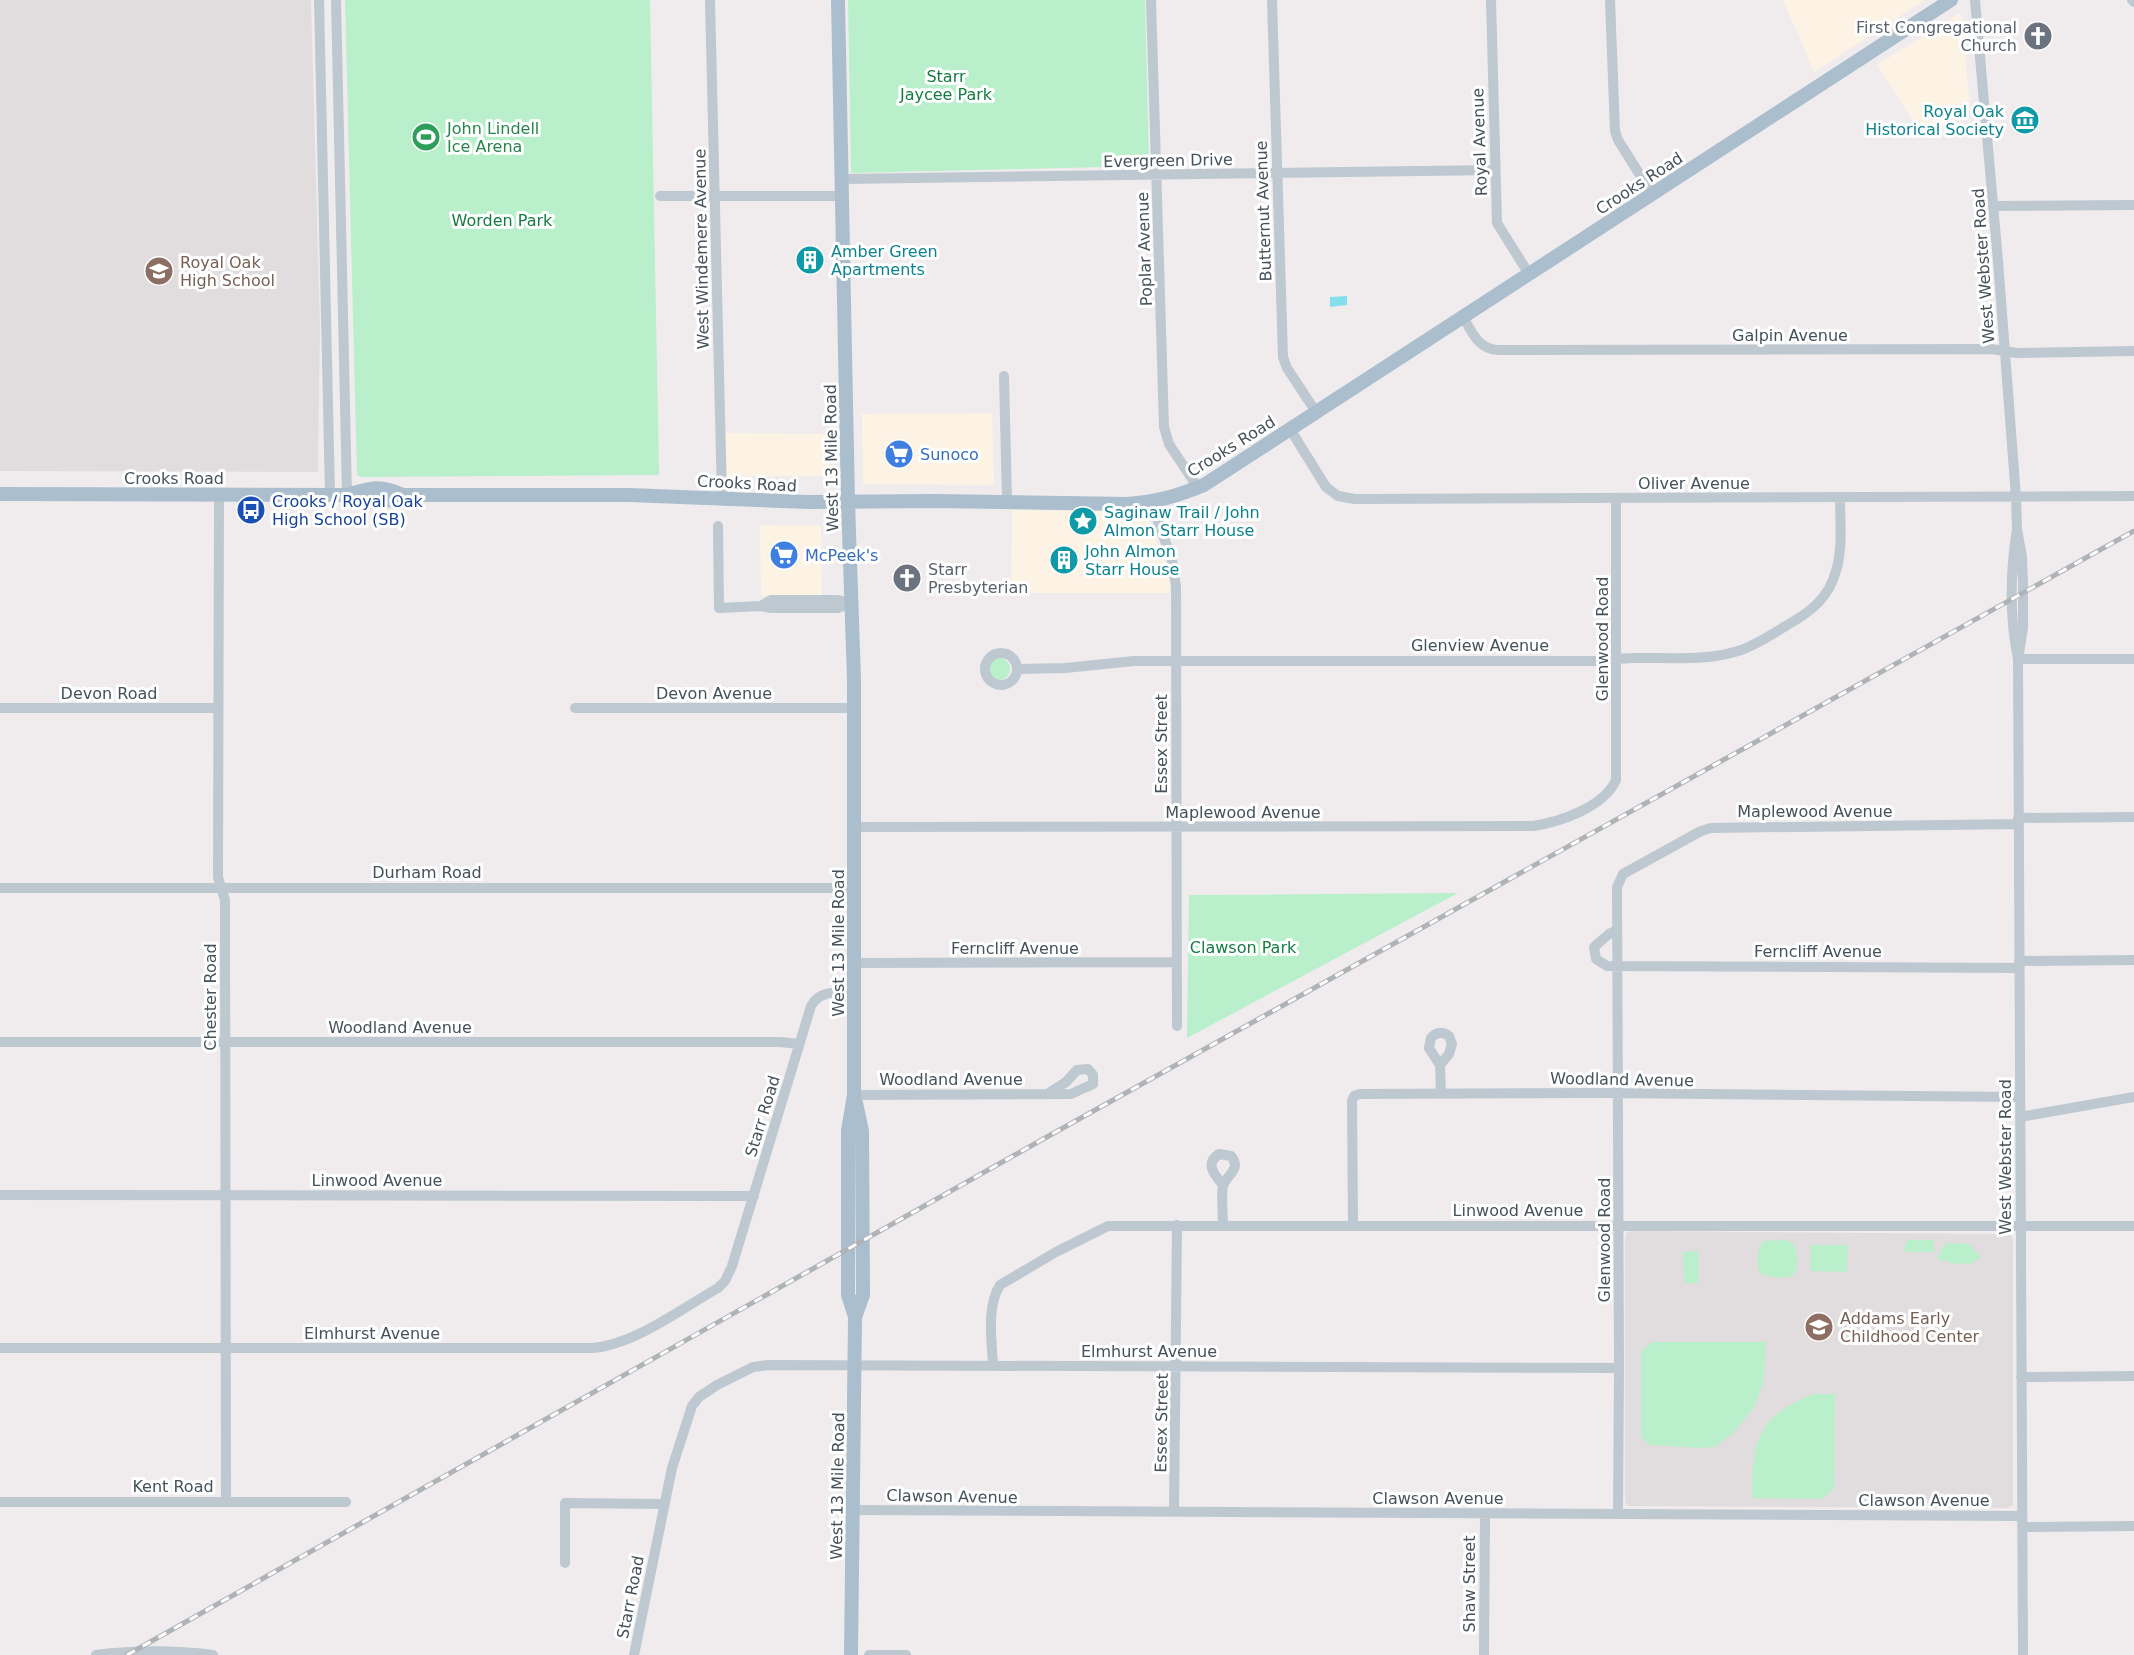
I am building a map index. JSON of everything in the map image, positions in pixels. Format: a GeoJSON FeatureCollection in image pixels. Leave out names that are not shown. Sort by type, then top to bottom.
{"type":"FeatureCollection","features":[{"type":"Feature","properties":{"kind":"main road","name":"West 13 Mile Road"},"geometry":{"type":"LineString","coordinates":[[838,0],[854,708],[854,1095],[862,1131],[863,1295],[855,1317],[851,1655]]}},
{"type":"Feature","properties":{"kind":"main road","name":"Crooks Road"},"geometry":{"type":"LineString","coordinates":[[0,494],[347,495],[368,489],[388,488],[403,495],[629,495],[848,502],[1151,502],[1176,497],[1198,488],[1951,0]]}},
{"type":"Feature","properties":{"kind":"street"},"geometry":{"type":"LineString","coordinates":[[319,0],[330,495]]}},
{"type":"Feature","properties":{"kind":"street"},"geometry":{"type":"LineString","coordinates":[[336,0],[347,495]]}},
{"type":"Feature","properties":{"kind":"street","name":"West Windemere Avenue"},"geometry":{"type":"LineString","coordinates":[[710,0],[722,498]]}},
{"type":"Feature","properties":{"kind":"street","name":"Poplar Avenue"},"geometry":{"type":"LineString","coordinates":[[1151,0],[1164,427],[1169,444],[1198,488]]}},
{"type":"Feature","properties":{"kind":"street","name":"Butternut Avenue"},"geometry":{"type":"LineString","coordinates":[[1272,0],[1283,357],[1287,368],[1316,412]]}},
{"type":"Feature","properties":{"kind":"street","name":"Royal Avenue"},"geometry":{"type":"LineString","coordinates":[[1491,0],[1497,223],[1529,274]]}},
{"type":"Feature","properties":{"kind":"street"},"geometry":{"type":"LineString","coordinates":[[1610,0],[1614,131],[1652,194]]}},
{"type":"Feature","properties":{"kind":"street","name":"West Webster Road"},"geometry":{"type":"LineString","coordinates":[[1975,0],[2017,529],[2022,557],[2024,628],[2018,659],[2018,821],[2023,1655]]}},
{"type":"Feature","properties":{"kind":"street"},"geometry":{"type":"LineString","coordinates":[[320,39],[336,39]]}},
{"type":"Feature","properties":{"kind":"street"},"geometry":{"type":"LineString","coordinates":[[321,97],[338,96]]}},
{"type":"Feature","properties":{"kind":"street","name":"Evergreen Drive"},"geometry":{"type":"LineString","coordinates":[[843,179],[1495,170]]}},
{"type":"Feature","properties":{"kind":"street"},"geometry":{"type":"LineString","coordinates":[[660,196],[842,196]]}},
{"type":"Feature","properties":{"kind":"street"},"geometry":{"type":"LineString","coordinates":[[1993,206],[2134,205]]}},
{"type":"Feature","properties":{"kind":"street"},"geometry":{"type":"LineString","coordinates":[[325,250],[341,250]]}},
{"type":"Feature","properties":{"kind":"street","name":"Galpin Avenue"},"geometry":{"type":"LineString","coordinates":[[1463,317],[1479,343],[1492,350],[1991,349],[2017,353],[2134,351]]}},
{"type":"Feature","properties":{"kind":"street"},"geometry":{"type":"LineString","coordinates":[[327,347],[344,355]]}},
{"type":"Feature","properties":{"kind":"street"},"geometry":{"type":"LineString","coordinates":[[1005,376],[1007,502]]}},
{"type":"Feature","properties":{"kind":"street","name":"Oliver Avenue"},"geometry":{"type":"LineString","coordinates":[[1290,429],[1326,488],[1346,498],[2134,496]]}},
{"type":"Feature","properties":{"kind":"street"},"geometry":{"type":"LineString","coordinates":[[329,443],[346,442]]}},
{"type":"Feature","properties":{"kind":"street","name":"Chester Road"},"geometry":{"type":"LineString","coordinates":[[219,494],[218,877],[225,900],[226,1501]]}},
{"type":"Feature","properties":{"kind":"street","name":"Glenwood Road"},"geometry":{"type":"LineString","coordinates":[[1616,498],[1616,780]]}},
{"type":"Feature","properties":{"kind":"street","name":"Glenview Avenue"},"geometry":{"type":"LineString","coordinates":[[1017,669],[1065,668],[1134,661],[1617,660],[1699,658],[1726,654],[1757,642],[1811,609],[1829,590],[1837,571],[1840,548],[1840,498]]}},
{"type":"Feature","properties":{"kind":"street","name":"Essex Street"},"geometry":{"type":"LineString","coordinates":[[1151,502],[1172,560],[1176,578],[1177,1026]]}},
{"type":"Feature","properties":{"kind":"street"},"geometry":{"type":"LineString","coordinates":[[718,526],[718,608],[761,606],[771,600],[837,600],[851,603]]}},
{"type":"Feature","properties":{"kind":"street"},"geometry":{"type":"LineString","coordinates":[[2018,659],[2134,659]]}},
{"type":"Feature","properties":{"kind":"street","name":"Devon Road"},"geometry":{"type":"LineString","coordinates":[[0,708],[218,708]]}},
{"type":"Feature","properties":{"kind":"street","name":"Devon Avenue"},"geometry":{"type":"LineString","coordinates":[[575,708],[854,708]]}},
{"type":"Feature","properties":{"kind":"street","name":"Maplewood Avenue"},"geometry":{"type":"LineString","coordinates":[[854,827],[1533,826],[1553,823],[1575,814],[1608,794],[1616,780]]}},
{"type":"Feature","properties":{"kind":"street","name":"Maplewood Avenue"},"geometry":{"type":"LineString","coordinates":[[1623,873],[1701,831],[1712,828],[2134,817]]}},
{"type":"Feature","properties":{"kind":"street","name":"Glenwood Road"},"geometry":{"type":"LineString","coordinates":[[1618,1514],[1617,886],[1623,873]]}},
{"type":"Feature","properties":{"kind":"street","name":"Durham Road"},"geometry":{"type":"LineString","coordinates":[[0,888],[854,888]]}},
{"type":"Feature","properties":{"kind":"street"},"geometry":{"type":"LineString","coordinates":[[1617,930],[1596,944],[1594,951],[1596,959],[1607,966],[1617,966]]}},
{"type":"Feature","properties":{"kind":"street","name":"Ferncliff Avenue"},"geometry":{"type":"LineString","coordinates":[[1617,966],[2019,964],[2134,960]]}},
{"type":"Feature","properties":{"kind":"street","name":"Ferncliff Avenue"},"geometry":{"type":"LineString","coordinates":[[854,963],[1177,962]]}},
{"type":"Feature","properties":{"kind":"street","name":"Starr Road"},"geometry":{"type":"LineString","coordinates":[[725,1281],[754,1196],[811,1006],[815,999],[830,993],[854,993]]}},
{"type":"Feature","properties":{"kind":"street","name":"Woodland Avenue"},"geometry":{"type":"LineString","coordinates":[[0,1042],[780,1042],[799,1044]]}},
{"type":"Feature","properties":{"kind":"street"},"geometry":{"type":"LineString","coordinates":[[1440,1065],[1441,1094]]}},
{"type":"Feature","properties":{"kind":"street","name":"Woodland Avenue"},"geometry":{"type":"LineString","coordinates":[[854,1095],[1048,1093]]}},
{"type":"Feature","properties":{"kind":"street","name":"Woodland Avenue"},"geometry":{"type":"LineString","coordinates":[[1353,1225],[1352,1101],[1354,1096],[1360,1094],[2020,1097]]}},
{"type":"Feature","properties":{"kind":"street"},"geometry":{"type":"LineString","coordinates":[[2020,1117],[2134,1097]]}},
{"type":"Feature","properties":{"kind":"street"},"geometry":{"type":"LineString","coordinates":[[1223,1185],[1223,1225]]}},
{"type":"Feature","properties":{"kind":"street","name":"Linwood Avenue"},"geometry":{"type":"LineString","coordinates":[[0,1195],[754,1196]]}},
{"type":"Feature","properties":{"kind":"street","name":"Essex Street"},"geometry":{"type":"LineString","coordinates":[[1174,1512],[1177,1225]]}},
{"type":"Feature","properties":{"kind":"street","name":"Linwood Avenue"},"geometry":{"type":"LineString","coordinates":[[993,1366],[993,1307],[996,1293],[1006,1281],[1103,1227],[1177,1225],[2134,1226]]}},
{"type":"Feature","properties":{"kind":"street","name":"Elmhurst Avenue"},"geometry":{"type":"LineString","coordinates":[[0,1348],[606,1347],[635,1336],[717,1288],[725,1281]]}},
{"type":"Feature","properties":{"kind":"street","name":"Elmhurst Avenue"},"geometry":{"type":"LineString","coordinates":[[692,1406],[709,1390],[753,1367],[769,1365],[1619,1368]]}},
{"type":"Feature","properties":{"kind":"street"},"geometry":{"type":"LineString","coordinates":[[2021,1377],[2134,1376]]}},
{"type":"Feature","properties":{"kind":"street","name":"Starr Road"},"geometry":{"type":"LineString","coordinates":[[633,1655],[663,1504],[692,1406]]}},
{"type":"Feature","properties":{"kind":"street","name":"Kent Road"},"geometry":{"type":"LineString","coordinates":[[0,1502],[346,1502]]}},
{"type":"Feature","properties":{"kind":"street"},"geometry":{"type":"LineString","coordinates":[[565,1563],[565,1503],[663,1504]]}},
{"type":"Feature","properties":{"kind":"street","name":"Clawson Avenue"},"geometry":{"type":"LineString","coordinates":[[853,1510],[1618,1514],[2022,1521],[2134,1526]]}},
{"type":"Feature","properties":{"kind":"street","name":"Shaw Street"},"geometry":{"type":"LineString","coordinates":[[1484,1655],[1485,1514]]}},
{"type":"Feature","properties":{"kind":"street"},"geometry":{"type":"LineString","coordinates":[[96,1655],[129,1651],[179,1651],[213,1655]]}},
{"type":"Feature","properties":{"kind":"street"},"geometry":{"type":"LineString","coordinates":[[869,1655],[906,1655]]}},
{"type":"Feature","properties":{"kind":"shaded area","name":"Royal Oak High School"},"geometry":{"type":"Polygon","coordinates":[[[0,0],[311,0],[320,326],[318,472],[0,471],[0,0]]]}},
{"type":"Feature","properties":{"kind":"shaded area"},"geometry":{"type":"Polygon","coordinates":[[[1783,0],[1925,0],[1814,72],[1783,0]]]}},
{"type":"Feature","properties":{"kind":"shaded area"},"geometry":{"type":"Polygon","coordinates":[[[1958,14],[1962,18],[1970,109],[1924,137],[1877,65],[1958,14]]]}},
{"type":"Feature","properties":{"kind":"shaded area"},"geometry":{"type":"Polygon","coordinates":[[[992,413],[994,485],[863,484],[862,414],[992,413]]]}},
{"type":"Feature","properties":{"kind":"shaded area"},"geometry":{"type":"Polygon","coordinates":[[[725,433],[828,434],[829,476],[727,476],[725,433]]]}},
{"type":"Feature","properties":{"kind":"shaded area"},"geometry":{"type":"Polygon","coordinates":[[[1012,510],[1145,512],[1169,573],[1170,593],[1011,593],[1012,510]]]}},
{"type":"Feature","properties":{"kind":"shaded area"},"geometry":{"type":"Polygon","coordinates":[[[760,525],[821,526],[822,596],[761,596],[760,525]]]}},
{"type":"Feature","properties":{"kind":"shaded area","name":"Addams Early Childhood Center"},"geometry":{"type":"Polygon","coordinates":[[[1627,1232],[2009,1234],[2013,1238],[2013,1505],[2008,1508],[1628,1506],[1625,1502],[1625,1239],[1627,1232]]]}},
{"type":"Feature","properties":{"kind":"green space","name":"Worden Park"},"geometry":{"type":"Polygon","coordinates":[[[345,0],[650,0],[659,475],[362,477],[357,475],[345,0]]]}},
{"type":"Feature","properties":{"kind":"green space","name":"Starr Jaycee Park"},"geometry":{"type":"Polygon","coordinates":[[[848,0],[1145,0],[1149,166],[851,173],[848,0]]]}},
{"type":"Feature","properties":{"kind":"green space"},"geometry":{"type":"Polygon","coordinates":[[[999,658],[1007,661],[1010,669],[1007,677],[999,680],[991,677],[988,669],[991,661],[999,658]]]}},
{"type":"Feature","properties":{"kind":"green space","name":"Clawson Park"},"geometry":{"type":"Polygon","coordinates":[[[1458,893],[1187,1038],[1189,895],[1458,893]]]}},
{"type":"Feature","properties":{"kind":"green space"},"geometry":{"type":"Polygon","coordinates":[[[1779,1240],[1794,1245],[1797,1264],[1793,1275],[1777,1277],[1760,1273],[1758,1256],[1764,1241],[1779,1240]]]}},
{"type":"Feature","properties":{"kind":"green space"},"geometry":{"type":"Polygon","coordinates":[[[1908,1240],[1933,1240],[1934,1252],[1906,1252],[1904,1248],[1908,1240]]]}},
{"type":"Feature","properties":{"kind":"green space"},"geometry":{"type":"Polygon","coordinates":[[[1946,1243],[1969,1244],[1981,1257],[1971,1264],[1940,1261],[1937,1257],[1946,1243]]]}},
{"type":"Feature","properties":{"kind":"green space"},"geometry":{"type":"Polygon","coordinates":[[[1811,1245],[1848,1245],[1847,1272],[1810,1271],[1811,1245]]]}},
{"type":"Feature","properties":{"kind":"green space"},"geometry":{"type":"Polygon","coordinates":[[[1698,1251],[1698,1283],[1684,1283],[1683,1252],[1698,1251]]]}},
{"type":"Feature","properties":{"kind":"green space"},"geometry":{"type":"Polygon","coordinates":[[[1652,1342],[1766,1342],[1763,1383],[1754,1408],[1732,1434],[1714,1447],[1650,1445],[1641,1437],[1641,1352],[1652,1342]]]}},
{"type":"Feature","properties":{"kind":"green space"},"geometry":{"type":"Polygon","coordinates":[[[1814,1394],[1835,1394],[1834,1489],[1822,1499],[1752,1498],[1754,1461],[1762,1433],[1769,1422],[1780,1412],[1795,1402],[1814,1394]]]}},
{"type":"Feature","properties":{"kind":"water"},"geometry":{"type":"Polygon","coordinates":[[[1347,296],[1347,305],[1330,307],[1330,297],[1347,296]]]}},
{"type":"Feature","properties":{"kind":"railway"},"geometry":{"type":"LineString","coordinates":[[127,1655],[1045,1138],[2134,531]]}},
{"type":"Feature","properties":{"kind":"place","name":"First Congregational Church"},"geometry":{"type":"Point","coordinates":[2038,36]}},
{"type":"Feature","properties":{"kind":"place","name":"Royal Oak Historical Society"},"geometry":{"type":"Point","coordinates":[2025,120]}},
{"type":"Feature","properties":{"kind":"place","name":"John Lindell Ice Arena"},"geometry":{"type":"Point","coordinates":[426,137]}},
{"type":"Feature","properties":{"kind":"place","name":"Amber Green Apartments"},"geometry":{"type":"Point","coordinates":[810,260]}},
{"type":"Feature","properties":{"kind":"place","name":"Royal Oak High School"},"geometry":{"type":"Point","coordinates":[159,271]}},
{"type":"Feature","properties":{"kind":"place","name":"Sunoco"},"geometry":{"type":"Point","coordinates":[899,454]}},
{"type":"Feature","properties":{"kind":"place","name":"Crooks / Royal Oak High School (SB)"},"geometry":{"type":"Point","coordinates":[251,510]}},
{"type":"Feature","properties":{"kind":"place","name":"Saginaw Trail / John Almon Starr House"},"geometry":{"type":"Point","coordinates":[1083,521]}},
{"type":"Feature","properties":{"kind":"place","name":"McPeek's"},"geometry":{"type":"Point","coordinates":[784,555]}},
{"type":"Feature","properties":{"kind":"place","name":"John Almon Starr House"},"geometry":{"type":"Point","coordinates":[1064,560]}},
{"type":"Feature","properties":{"kind":"place","name":"Starr Presbyterian"},"geometry":{"type":"Point","coordinates":[907,578]}},
{"type":"Feature","properties":{"kind":"place","name":"Addams Early Childhood Center"},"geometry":{"type":"Point","coordinates":[1819,1327]}}]}
